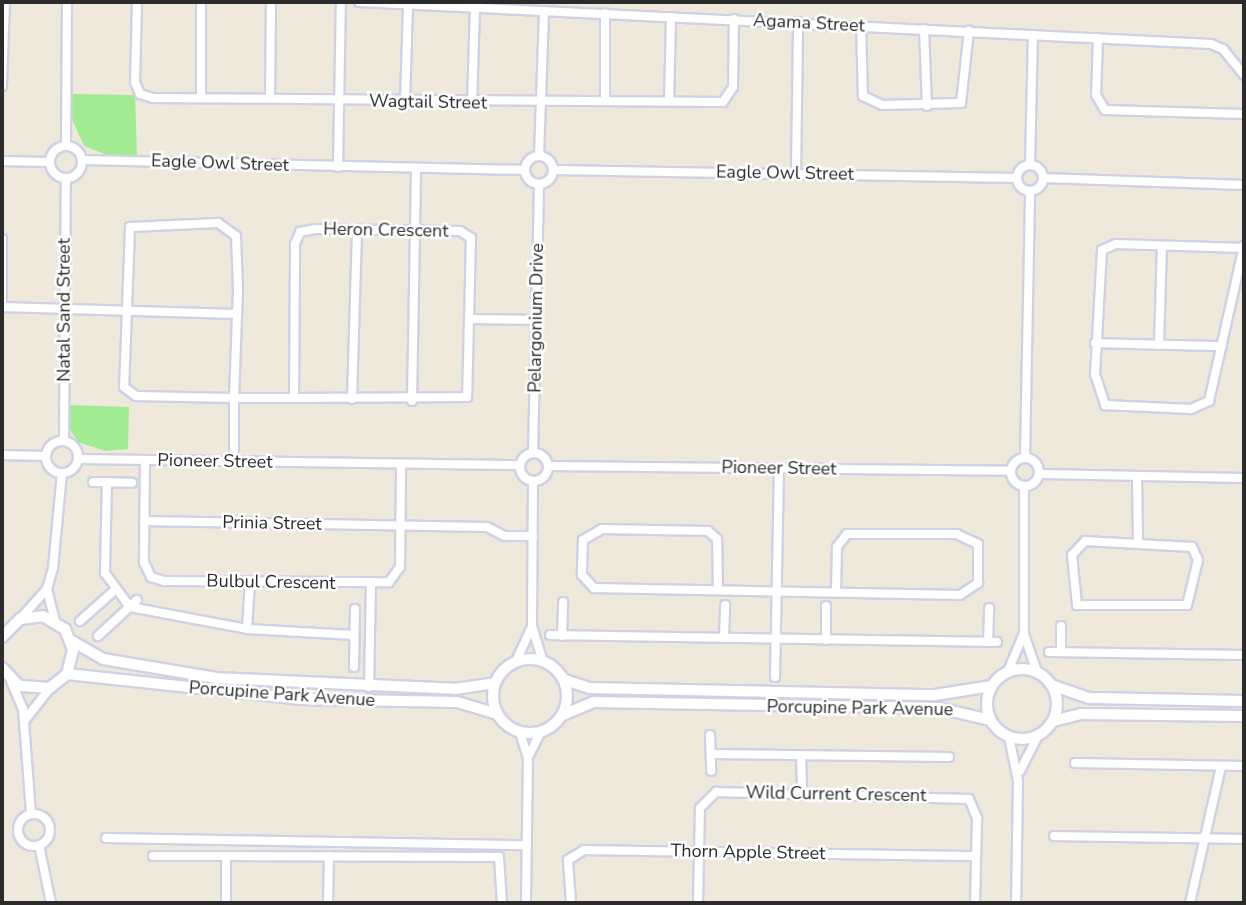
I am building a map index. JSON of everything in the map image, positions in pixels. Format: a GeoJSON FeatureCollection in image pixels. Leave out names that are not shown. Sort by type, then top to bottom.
{"type":"FeatureCollection","features":[{"type":"Feature","properties":{"kind":"street"},"geometry":{"type":"LineString","coordinates":[[2,86],[5,2]]}},
{"type":"Feature","properties":{"kind":"street"},"geometry":{"type":"LineString","coordinates":[[2,161],[50,162],[66,146],[67,2]]}},
{"type":"Feature","properties":{"kind":"street","name":"Wagtail Street"},"geometry":{"type":"LineString","coordinates":[[137,2],[136,89],[153,98],[472,103],[728,98],[734,19]]}},
{"type":"Feature","properties":{"kind":"street"},"geometry":{"type":"LineString","coordinates":[[201,2],[201,98]]}},
{"type":"Feature","properties":{"kind":"street"},"geometry":{"type":"LineString","coordinates":[[270,99],[271,2]]}},
{"type":"Feature","properties":{"kind":"street"},"geometry":{"type":"LineString","coordinates":[[338,167],[337,101],[341,2]]}},
{"type":"Feature","properties":{"kind":"street","name":"Agama Street"},"geometry":{"type":"LineString","coordinates":[[359,2],[969,30],[1217,45],[1244,75]]}},
{"type":"Feature","properties":{"kind":"street"},"geometry":{"type":"LineString","coordinates":[[405,102],[408,4]]}},
{"type":"Feature","properties":{"kind":"street"},"geometry":{"type":"LineString","coordinates":[[472,103],[475,8]]}},
{"type":"Feature","properties":{"kind":"street"},"geometry":{"type":"LineString","coordinates":[[539,156],[554,170],[539,185],[525,170],[539,156],[544,11]]}},
{"type":"Feature","properties":{"kind":"street"},"geometry":{"type":"LineString","coordinates":[[605,101],[606,13]]}},
{"type":"Feature","properties":{"kind":"street"},"geometry":{"type":"LineString","coordinates":[[669,101],[671,17]]}},
{"type":"Feature","properties":{"kind":"street"},"geometry":{"type":"LineString","coordinates":[[796,173],[798,23]]}},
{"type":"Feature","properties":{"kind":"street"},"geometry":{"type":"LineString","coordinates":[[862,26],[865,100],[927,106],[964,99],[969,30]]}},
{"type":"Feature","properties":{"kind":"street"},"geometry":{"type":"LineString","coordinates":[[924,29],[927,106]]}},
{"type":"Feature","properties":{"kind":"street"},"geometry":{"type":"LineString","coordinates":[[1031,192],[1017,178],[1030,165],[1033,35]]}},
{"type":"Feature","properties":{"kind":"street"},"geometry":{"type":"LineString","coordinates":[[1098,38],[1096,95],[1105,110],[1244,114]]}},
{"type":"Feature","properties":{"kind":"street"},"geometry":{"type":"LineString","coordinates":[[50,162],[56,175],[66,179],[80,172],[83,160],[66,146]]}},
{"type":"Feature","properties":{"kind":"street","name":"Eagle Owl Street"},"geometry":{"type":"LineString","coordinates":[[83,160],[525,170]]}},
{"type":"Feature","properties":{"kind":"street"},"geometry":{"type":"LineString","coordinates":[[1030,165],[1043,178],[1244,185]]}},
{"type":"Feature","properties":{"kind":"street"},"geometry":{"type":"LineString","coordinates":[[412,401],[416,168]]}},
{"type":"Feature","properties":{"kind":"street","name":"Eagle Owl Street"},"geometry":{"type":"LineString","coordinates":[[554,170],[1017,178]]}},
{"type":"Feature","properties":{"kind":"street"},"geometry":{"type":"LineString","coordinates":[[1039,474],[1025,457],[1031,192],[1043,178]]}},
{"type":"Feature","properties":{"kind":"street","name":"Natal Sand Street"},"geometry":{"type":"LineString","coordinates":[[64,441],[66,179]]}},
{"type":"Feature","properties":{"kind":"street","name":"Pelargonium Drive"},"geometry":{"type":"LineString","coordinates":[[533,452],[539,185]]}},
{"type":"Feature","properties":{"kind":"street"},"geometry":{"type":"LineString","coordinates":[[125,310],[130,227],[218,223],[236,236],[234,461]]}},
{"type":"Feature","properties":{"kind":"street","name":"Heron Crescent"},"geometry":{"type":"LineString","coordinates":[[125,310],[122,380],[129,392],[234,398],[412,401],[467,397],[471,238],[460,231],[357,229],[307,229],[297,237],[294,398]]}},
{"type":"Feature","properties":{"kind":"street"},"geometry":{"type":"LineString","coordinates":[[352,399],[357,229]]}},
{"type":"Feature","properties":{"kind":"street"},"geometry":{"type":"LineString","coordinates":[[2,239],[2,308],[237,313]]}},
{"type":"Feature","properties":{"kind":"street"},"geometry":{"type":"LineString","coordinates":[[1159,345],[1163,246]]}},
{"type":"Feature","properties":{"kind":"street"},"geometry":{"type":"LineString","coordinates":[[1163,246],[1244,247],[1211,397],[1203,407],[1124,408],[1099,399],[1095,343],[1102,250],[1163,246]]}},
{"type":"Feature","properties":{"kind":"street"},"geometry":{"type":"LineString","coordinates":[[471,319],[536,320]]}},
{"type":"Feature","properties":{"kind":"street"},"geometry":{"type":"LineString","coordinates":[[1095,343],[1222,346]]}},
{"type":"Feature","properties":{"kind":"street"},"geometry":{"type":"LineString","coordinates":[[25,720],[50,688],[66,674],[72,641],[55,621],[47,589],[62,473],[78,459],[64,441],[49,446],[45,456],[52,470],[62,473]]}},
{"type":"Feature","properties":{"kind":"street"},"geometry":{"type":"LineString","coordinates":[[528,757],[540,733],[563,715],[565,680],[542,661],[532,626],[533,481],[520,466],[533,452],[549,466],[533,481]]}},
{"type":"Feature","properties":{"kind":"street"},"geometry":{"type":"LineString","coordinates":[[2,455],[45,456]]}},
{"type":"Feature","properties":{"kind":"street"},"geometry":{"type":"LineString","coordinates":[[1025,457],[1010,471],[1024,486],[1024,634],[1037,672],[1051,683],[1082,698],[1244,701]]}},
{"type":"Feature","properties":{"kind":"street","name":"Pioneer Street"},"geometry":{"type":"LineString","coordinates":[[78,459],[520,466]]}},
{"type":"Feature","properties":{"kind":"street","name":"Bulbul Crescent"},"geometry":{"type":"LineString","coordinates":[[145,460],[146,570],[157,580],[389,582],[398,573],[401,464]]}},
{"type":"Feature","properties":{"kind":"street","name":"Pioneer Street"},"geometry":{"type":"LineString","coordinates":[[549,466],[1010,471]]}},
{"type":"Feature","properties":{"kind":"street"},"geometry":{"type":"LineString","coordinates":[[775,677],[779,468]]}},
{"type":"Feature","properties":{"kind":"street"},"geometry":{"type":"LineString","coordinates":[[1024,486],[1039,474],[1244,478]]}},
{"type":"Feature","properties":{"kind":"street"},"geometry":{"type":"LineString","coordinates":[[1137,477],[1138,542]]}},
{"type":"Feature","properties":{"kind":"street"},"geometry":{"type":"LineString","coordinates":[[93,482],[132,483]]}},
{"type":"Feature","properties":{"kind":"street"},"geometry":{"type":"LineString","coordinates":[[107,482],[105,573],[130,607],[247,629],[354,635]]}},
{"type":"Feature","properties":{"kind":"street","name":"Prinia Street"},"geometry":{"type":"LineString","coordinates":[[144,521],[487,527],[502,536],[533,537]]}},
{"type":"Feature","properties":{"kind":"street"},"geometry":{"type":"LineString","coordinates":[[718,589],[717,539],[708,531],[602,529],[583,540],[582,575],[594,587],[718,589],[777,589],[967,593],[978,583],[978,544],[957,534],[847,534],[837,547],[835,590]]}},
{"type":"Feature","properties":{"kind":"street"},"geometry":{"type":"LineString","coordinates":[[1138,542],[1192,547],[1198,561],[1187,605],[1077,605],[1071,578],[1078,545],[1138,542]]}},
{"type":"Feature","properties":{"kind":"street"},"geometry":{"type":"LineString","coordinates":[[247,629],[250,581]]}},
{"type":"Feature","properties":{"kind":"street"},"geometry":{"type":"LineString","coordinates":[[369,687],[371,583]]}},
{"type":"Feature","properties":{"kind":"street"},"geometry":{"type":"LineString","coordinates":[[2,635],[47,589]]}},
{"type":"Feature","properties":{"kind":"street"},"geometry":{"type":"LineString","coordinates":[[80,621],[115,590]]}},
{"type":"Feature","properties":{"kind":"street"},"geometry":{"type":"LineString","coordinates":[[98,636],[137,600]]}},
{"type":"Feature","properties":{"kind":"street"},"geometry":{"type":"LineString","coordinates":[[562,636],[564,602]]}},
{"type":"Feature","properties":{"kind":"street"},"geometry":{"type":"LineString","coordinates":[[724,638],[725,605]]}},
{"type":"Feature","properties":{"kind":"street"},"geometry":{"type":"LineString","coordinates":[[826,606],[826,640]]}},
{"type":"Feature","properties":{"kind":"street"},"geometry":{"type":"LineString","coordinates":[[550,635],[993,642],[989,608]]}},
{"type":"Feature","properties":{"kind":"street"},"geometry":{"type":"LineString","coordinates":[[354,667],[355,609]]}},
{"type":"Feature","properties":{"kind":"street"},"geometry":{"type":"LineString","coordinates":[[20,619],[55,621]]}},
{"type":"Feature","properties":{"kind":"street"},"geometry":{"type":"LineString","coordinates":[[526,903],[528,757],[520,733],[497,715],[495,682],[516,661],[532,626]]}},
{"type":"Feature","properties":{"kind":"street"},"geometry":{"type":"LineString","coordinates":[[1060,626],[1061,652]]}},
{"type":"Feature","properties":{"kind":"street"},"geometry":{"type":"LineString","coordinates":[[1016,903],[1018,781],[1009,737],[990,720],[991,686],[1008,671],[1024,634]]}},
{"type":"Feature","properties":{"kind":"street","name":"Porcupine Park Avenue"},"geometry":{"type":"LineString","coordinates":[[72,641],[93,656],[154,669],[369,687],[495,682]]}},
{"type":"Feature","properties":{"kind":"street"},"geometry":{"type":"LineString","coordinates":[[1049,652],[1244,655]]}},
{"type":"Feature","properties":{"kind":"street"},"geometry":{"type":"LineString","coordinates":[[516,661],[542,661]]}},
{"type":"Feature","properties":{"kind":"street"},"geometry":{"type":"LineString","coordinates":[[2,668],[10,680],[25,720],[31,814],[18,834],[39,845]]}},
{"type":"Feature","properties":{"kind":"street"},"geometry":{"type":"LineString","coordinates":[[1008,671],[1037,672]]}},
{"type":"Feature","properties":{"kind":"street","name":"Porcupine Park Avenue"},"geometry":{"type":"LineString","coordinates":[[66,674],[89,672],[277,697],[457,702],[497,715]]}},
{"type":"Feature","properties":{"kind":"street"},"geometry":{"type":"LineString","coordinates":[[10,680],[29,690],[50,688]]}},
{"type":"Feature","properties":{"kind":"street","name":"Porcupine Park Avenue"},"geometry":{"type":"LineString","coordinates":[[565,680],[590,688],[935,695],[991,686]]}},
{"type":"Feature","properties":{"kind":"street"},"geometry":{"type":"LineString","coordinates":[[1051,683],[1057,698],[1054,721]]}},
{"type":"Feature","properties":{"kind":"street","name":"Porcupine Park Avenue"},"geometry":{"type":"LineString","coordinates":[[563,715],[594,702],[939,708],[990,720]]}},
{"type":"Feature","properties":{"kind":"street"},"geometry":{"type":"LineString","coordinates":[[1018,781],[1038,736],[1054,721],[1081,714],[1244,716]]}},
{"type":"Feature","properties":{"kind":"street"},"geometry":{"type":"LineString","coordinates":[[520,733],[540,733]]}},
{"type":"Feature","properties":{"kind":"street"},"geometry":{"type":"LineString","coordinates":[[710,735],[711,771]]}},
{"type":"Feature","properties":{"kind":"street"},"geometry":{"type":"LineString","coordinates":[[1009,737],[1038,736]]}},
{"type":"Feature","properties":{"kind":"street"},"geometry":{"type":"LineString","coordinates":[[710,754],[949,757]]}},
{"type":"Feature","properties":{"kind":"street"},"geometry":{"type":"LineString","coordinates":[[802,757],[802,793]]}},
{"type":"Feature","properties":{"kind":"street"},"geometry":{"type":"LineString","coordinates":[[1075,763],[1244,766]]}},
{"type":"Feature","properties":{"kind":"street"},"geometry":{"type":"LineString","coordinates":[[1191,903],[1221,766]]}},
{"type":"Feature","properties":{"kind":"street","name":"Wild Current Crescent"},"geometry":{"type":"LineString","coordinates":[[698,903],[701,808],[710,793],[962,796],[976,810],[975,903]]}},
{"type":"Feature","properties":{"kind":"street"},"geometry":{"type":"LineString","coordinates":[[31,814],[49,826],[39,845],[51,903]]}},
{"type":"Feature","properties":{"kind":"street"},"geometry":{"type":"LineString","coordinates":[[1054,836],[1244,839]]}},
{"type":"Feature","properties":{"kind":"street"},"geometry":{"type":"LineString","coordinates":[[106,838],[527,845]]}},
{"type":"Feature","properties":{"kind":"street","name":"Thorn Apple Street"},"geometry":{"type":"LineString","coordinates":[[571,903],[568,860],[577,851],[699,850],[976,856]]}},
{"type":"Feature","properties":{"kind":"street"},"geometry":{"type":"LineString","coordinates":[[153,856],[499,857],[502,903]]}},
{"type":"Feature","properties":{"kind":"street"},"geometry":{"type":"LineString","coordinates":[[226,856],[226,903]]}},
{"type":"Feature","properties":{"kind":"street"},"geometry":{"type":"LineString","coordinates":[[328,903],[329,856]]}},
{"type":"Feature","properties":{"kind":"green space"},"geometry":{"type":"Polygon","coordinates":[[[71,94],[135,95],[137,156],[112,157],[84,146],[70,115],[71,94]]]}},
{"type":"Feature","properties":{"kind":"green space"},"geometry":{"type":"Polygon","coordinates":[[[69,405],[129,407],[128,449],[105,451],[78,442],[69,428],[69,405]]]}}]}
